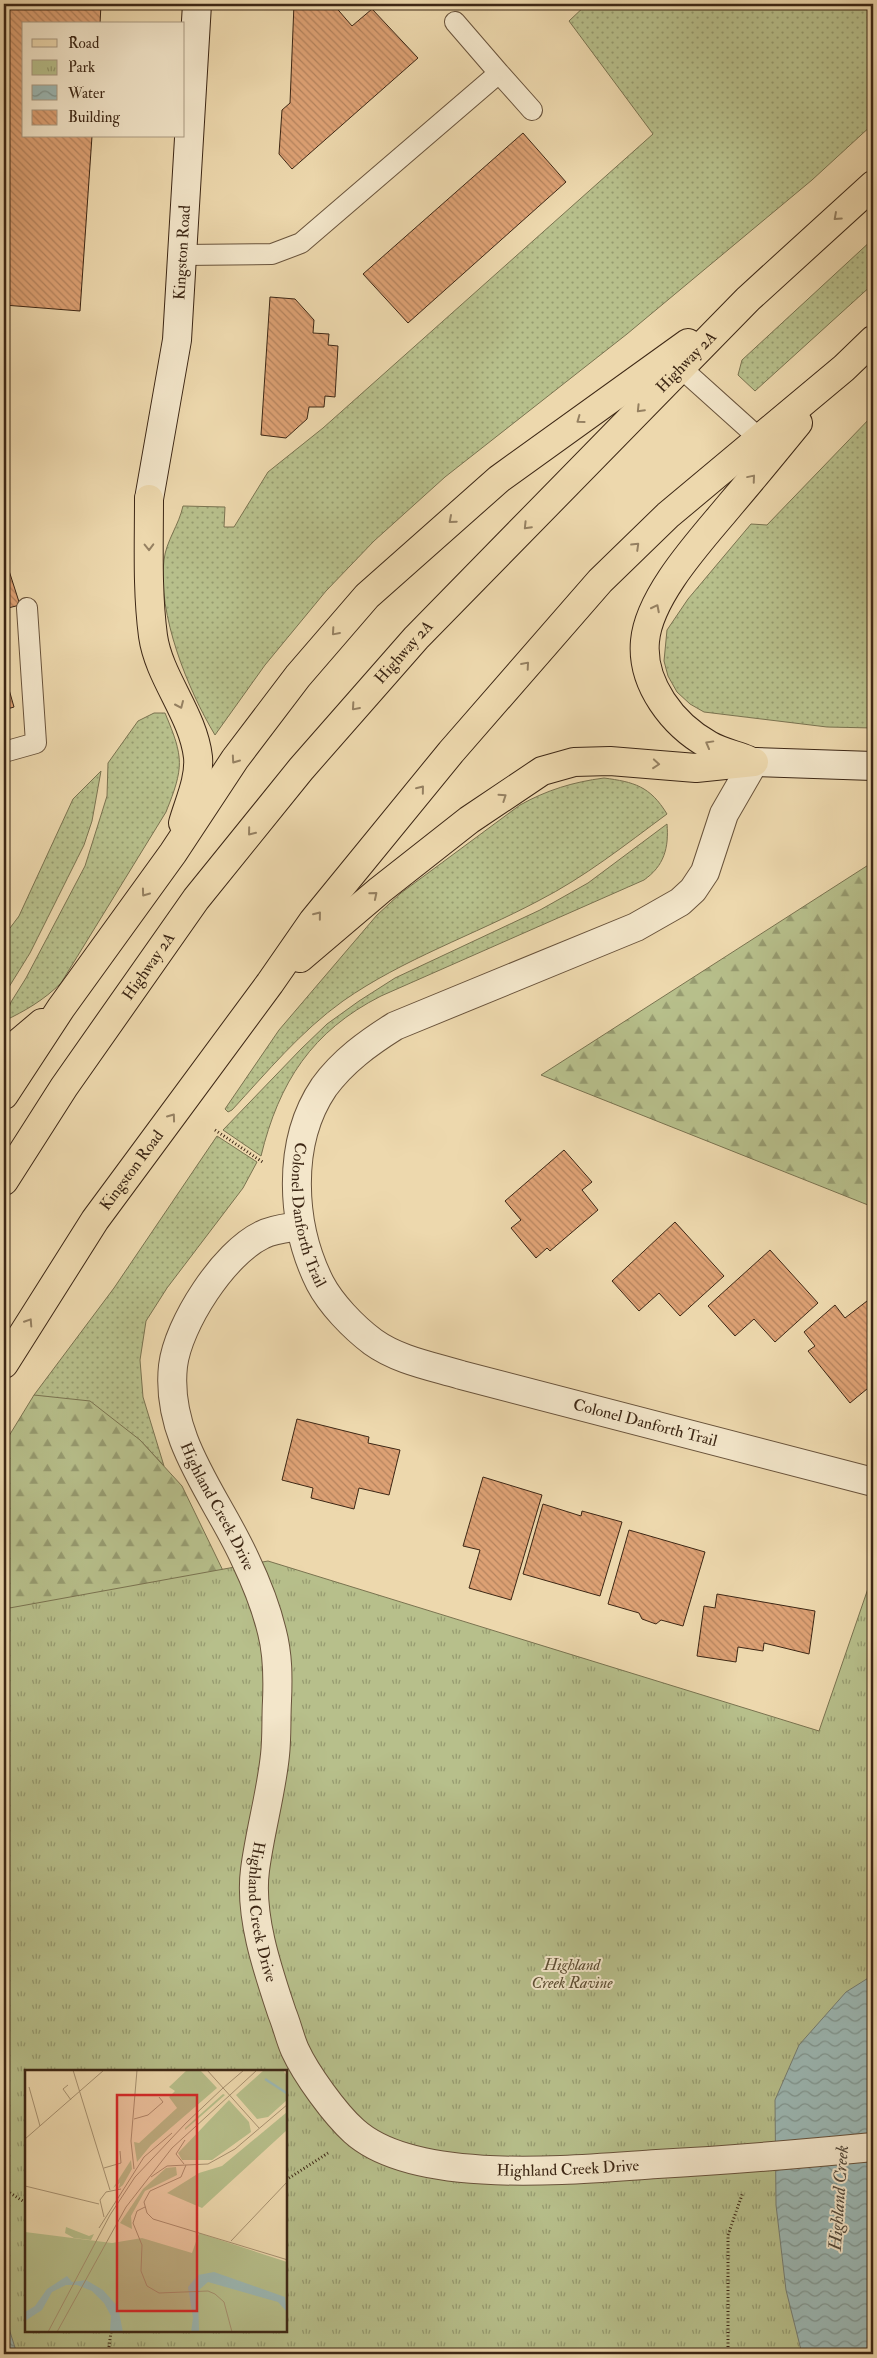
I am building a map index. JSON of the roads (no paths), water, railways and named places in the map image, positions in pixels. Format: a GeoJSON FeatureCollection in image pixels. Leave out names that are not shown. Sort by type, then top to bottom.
{"type":"FeatureCollection","features":[{"type":"Feature","properties":{"kind":"main road","name":"Highway 2A"},"geometry":{"type":"LineString","coordinates":[[4,1181],[64,1087],[196,899],[302,769],[416,638],[748,299],[873,185]]}},
{"type":"Feature","properties":{"kind":"main road"},"geometry":{"type":"LineString","coordinates":[[4,1095],[61,1008],[173,853],[241,751],[298,676],[367,596],[499,479],[748,299]]}},
{"type":"Feature","properties":{"kind":"main road"},"geometry":{"type":"LineString","coordinates":[[270,984],[314,921],[451,752],[600,581],[668,514],[844,368],[873,340]]}},
{"type":"Feature","properties":{"kind":"main road"},"geometry":{"type":"LineString","coordinates":[[754,762],[709,745],[682,725],[656,696],[646,665],[645,641],[653,612],[684,561],[844,368]]}},
{"type":"Feature","properties":{"kind":"main road"},"geometry":{"type":"LineString","coordinates":[[149,499],[153,637],[162,664],[184,714],[198,757],[197,777],[173,853]]}},
{"type":"Feature","properties":{"kind":"main road"},"geometry":{"type":"LineString","coordinates":[[270,984],[380,890],[468,820],[542,771],[574,762],[610,760],[696,768],[754,762]]}},
{"type":"Feature","properties":{"kind":"main road","name":"Kingston Road"},"geometry":{"type":"LineString","coordinates":[[4,1364],[96,1220],[270,984]]}},
{"type":"Feature","properties":{"kind":"main road"},"geometry":{"type":"LineString","coordinates":[[4,1049],[16,1045],[61,1008]]}},
{"type":"Feature","properties":{"kind":"street","name":"Kingston Road"},"geometry":{"type":"LineString","coordinates":[[149,499],[177,340],[197,4]]}},
{"type":"Feature","properties":{"kind":"street"},"geometry":{"type":"LineString","coordinates":[[754,762],[873,766]]}},
{"type":"Feature","properties":{"kind":"street","name":"Colonel Danforth Trail"},"geometry":{"type":"LineString","coordinates":[[754,762],[724,814],[705,872],[694,890],[680,902],[636,927],[395,1026],[362,1047],[340,1067],[324,1088],[315,1104],[302,1142],[298,1169],[300,1226],[306,1252],[321,1284],[354,1326],[373,1342],[394,1355],[461,1375],[873,1482]]}},
{"type":"Feature","properties":{"kind":"street","name":"Highland Creek Drive"},"geometry":{"type":"LineString","coordinates":[[300,1226],[264,1234],[243,1249],[209,1287],[192,1311],[181,1334],[173,1366],[174,1397],[178,1421],[191,1459],[245,1558],[269,1618],[275,1641],[278,1669],[275,1756],[254,1874],[257,1919],[265,1964],[295,2051],[321,2092],[354,2132],[377,2147],[404,2157],[462,2168],[539,2172],[756,2158],[873,2148]]}},
{"type":"Feature","properties":{"kind":"lane"},"geometry":{"type":"LineString","coordinates":[[455,22],[532,110]]}},
{"type":"Feature","properties":{"kind":"lane"},"geometry":{"type":"LineString","coordinates":[[182,255],[272,254],[300,243],[499,73]]}},
{"type":"Feature","properties":{"kind":"lane"},"geometry":{"type":"LineString","coordinates":[[681,368],[760,438]]}},
{"type":"Feature","properties":{"kind":"lane"},"geometry":{"type":"LineString","coordinates":[[4,752],[36,743],[27,608]]}},
{"type":"Feature","properties":{"kind":"water","name":"Highland Creek"},"geometry":{"type":"Polygon","coordinates":[[[873,1975],[873,2354],[802,2354],[786,2290],[776,2205],[775,2100],[799,2045],[846,1992],[873,1975]]]}},
{"type":"Feature","properties":{"kind":"water"},"geometry":{"type":"Polygon","coordinates":[[[4,2316],[6,2319],[17,2354],[4,2354],[4,2316]]]}},
{"type":"Feature","properties":{"kind":"park label","name":"Highland Creek Ravine"},"geometry":{"type":"Point","coordinates":[572,1974]}}]}
